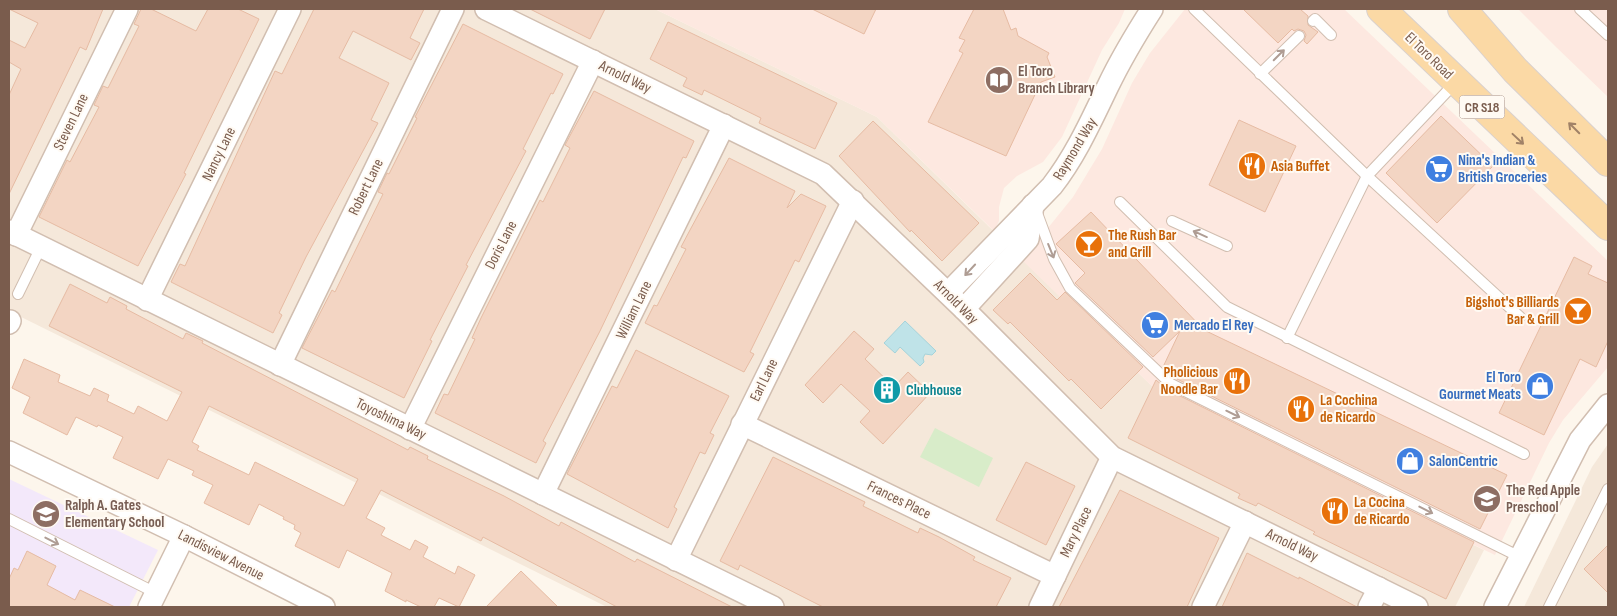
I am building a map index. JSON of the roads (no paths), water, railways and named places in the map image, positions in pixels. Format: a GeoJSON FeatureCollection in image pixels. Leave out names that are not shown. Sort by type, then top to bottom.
{"type":"FeatureCollection","features":[{"type":"Feature","properties":{"kind":"main road","name":"El Toro Road"},"geometry":{"type":"LineString","coordinates":[[1381,9],[1608,226]]}},
{"type":"Feature","properties":{"kind":"main road"},"geometry":{"type":"LineString","coordinates":[[1462,9],[1515,70],[1608,162]]}},
{"type":"Feature","properties":{"kind":"street","name":"Steven Lane"},"geometry":{"type":"LineString","coordinates":[[12,233],[127,9]]}},
{"type":"Feature","properties":{"kind":"street","name":"Nancy Lane"},"geometry":{"type":"LineString","coordinates":[[147,300],[290,9]]}},
{"type":"Feature","properties":{"kind":"street","name":"Robert Lane"},"geometry":{"type":"LineString","coordinates":[[280,365],[453,9]]}},
{"type":"Feature","properties":{"kind":"street","name":"Arnold Way"},"geometry":{"type":"LineString","coordinates":[[486,9],[823,174],[948,293],[1112,456],[1417,607]]}},
{"type":"Feature","properties":{"kind":"street","name":"Raymond Way"},"geometry":{"type":"LineString","coordinates":[[948,293],[1052,186],[1067,167],[1095,116],[1122,60],[1152,9]]}},
{"type":"Feature","properties":{"kind":"street","name":"Doris Lane"},"geometry":{"type":"LineString","coordinates":[[410,429],[593,61]]}},
{"type":"Feature","properties":{"kind":"street","name":"William Lane"},"geometry":{"type":"LineString","coordinates":[[543,494],[724,125]]}},
{"type":"Feature","properties":{"kind":"street","name":"Earl Lane"},"geometry":{"type":"LineString","coordinates":[[676,560],[853,201]]}},
{"type":"Feature","properties":{"kind":"street"},"geometry":{"type":"LineString","coordinates":[[964,309],[1028,239],[1033,206]]}},
{"type":"Feature","properties":{"kind":"street","name":"Toyoshima Way"},"geometry":{"type":"LineString","coordinates":[[12,233],[773,607]]}},
{"type":"Feature","properties":{"kind":"street"},"geometry":{"type":"LineString","coordinates":[[1495,607],[1580,440],[1608,405]]}},
{"type":"Feature","properties":{"kind":"street","name":"Frances Place"},"geometry":{"type":"LineString","coordinates":[[742,424],[1055,576]]}},
{"type":"Feature","properties":{"kind":"street","name":"Landisview Avenue"},"geometry":{"type":"LineString","coordinates":[[9,452],[184,536],[324,607]]}},
{"type":"Feature","properties":{"kind":"street","name":"Mary Place"},"geometry":{"type":"LineString","coordinates":[[1040,607],[1112,456]]}},
{"type":"Feature","properties":{"kind":"street"},"geometry":{"type":"LineString","coordinates":[[1204,607],[1245,522]]}},
{"type":"Feature","properties":{"kind":"street"},"geometry":{"type":"LineString","coordinates":[[152,600],[184,536]]}},
{"type":"Feature","properties":{"kind":"street"},"geometry":{"type":"LineString","coordinates":[[1369,607],[1379,588]]}},
{"type":"Feature","properties":{"kind":"lane"},"geometry":{"type":"LineString","coordinates":[[1194,9],[1367,176],[1520,317]]}},
{"type":"Feature","properties":{"kind":"lane"},"geometry":{"type":"LineString","coordinates":[[1580,9],[1608,35]]}},
{"type":"Feature","properties":{"kind":"lane"},"geometry":{"type":"LineString","coordinates":[[1313,21],[1315,19],[1331,35]]}},
{"type":"Feature","properties":{"kind":"lane"},"geometry":{"type":"LineString","coordinates":[[1260,74],[1299,36]]}},
{"type":"Feature","properties":{"kind":"lane"},"geometry":{"type":"LineString","coordinates":[[1287,338],[1367,176],[1456,82]]}},
{"type":"Feature","properties":{"kind":"lane"},"geometry":{"type":"LineString","coordinates":[[1120,202],[1227,307],[1524,454]]}},
{"type":"Feature","properties":{"kind":"lane"},"geometry":{"type":"LineString","coordinates":[[1033,206],[1054,259],[1070,288],[1171,384],[1520,557]]}},
{"type":"Feature","properties":{"kind":"lane"},"geometry":{"type":"LineString","coordinates":[[1172,221],[1227,246]]}},
{"type":"Feature","properties":{"kind":"lane"},"geometry":{"type":"LineString","coordinates":[[18,294],[41,247]]}},
{"type":"Feature","properties":{"kind":"lane"},"geometry":{"type":"LineString","coordinates":[[1549,607],[1608,489]]}},
{"type":"Feature","properties":{"kind":"lane"},"geometry":{"type":"LineString","coordinates":[[9,519],[152,600]]}},
{"type":"Feature","properties":{"kind":"water"},"geometry":{"type":"Polygon","coordinates":[[[905,321],[936,351],[932,355],[925,354],[924,362],[920,366],[900,347],[895,353],[884,343],[905,321]]]}},
{"type":"Feature","properties":{"kind":"place","name":"El Toro Branch Library"},"geometry":{"type":"Point","coordinates":[999,80]}},
{"type":"Feature","properties":{"kind":"place","name":"Asia Buffet"},"geometry":{"type":"Point","coordinates":[1252,166]}},
{"type":"Feature","properties":{"kind":"place","name":"Nina's Indian & British Groceries"},"geometry":{"type":"Point","coordinates":[1439,169]}},
{"type":"Feature","properties":{"kind":"place","name":"The Rush Bar and Grill"},"geometry":{"type":"Point","coordinates":[1089,244]}},
{"type":"Feature","properties":{"kind":"place","name":"Bigshot's Billiards Bar & Grill"},"geometry":{"type":"Point","coordinates":[1578,311]}},
{"type":"Feature","properties":{"kind":"place","name":"Mercado El Rey"},"geometry":{"type":"Point","coordinates":[1155,325]}},
{"type":"Feature","properties":{"kind":"place","name":"Pholicious Noodle Bar"},"geometry":{"type":"Point","coordinates":[1237,381]}},
{"type":"Feature","properties":{"kind":"place","name":"El Toro Gourmet Meats"},"geometry":{"type":"Point","coordinates":[1540,386]}},
{"type":"Feature","properties":{"kind":"place","name":"Clubhouse"},"geometry":{"type":"Point","coordinates":[887,390]}},
{"type":"Feature","properties":{"kind":"place","name":"La Cochina de Ricardo"},"geometry":{"type":"Point","coordinates":[1301,409]}},
{"type":"Feature","properties":{"kind":"place","name":"SalonCentric"},"geometry":{"type":"Point","coordinates":[1410,461]}},
{"type":"Feature","properties":{"kind":"place","name":"The Red Apple Preschool"},"geometry":{"type":"Point","coordinates":[1487,499]}},
{"type":"Feature","properties":{"kind":"place","name":"La Cocina de Ricardo"},"geometry":{"type":"Point","coordinates":[1335,511]}},
{"type":"Feature","properties":{"kind":"place","name":"Ralph A. Gates Elementary School"},"geometry":{"type":"Point","coordinates":[46,514]}}]}
